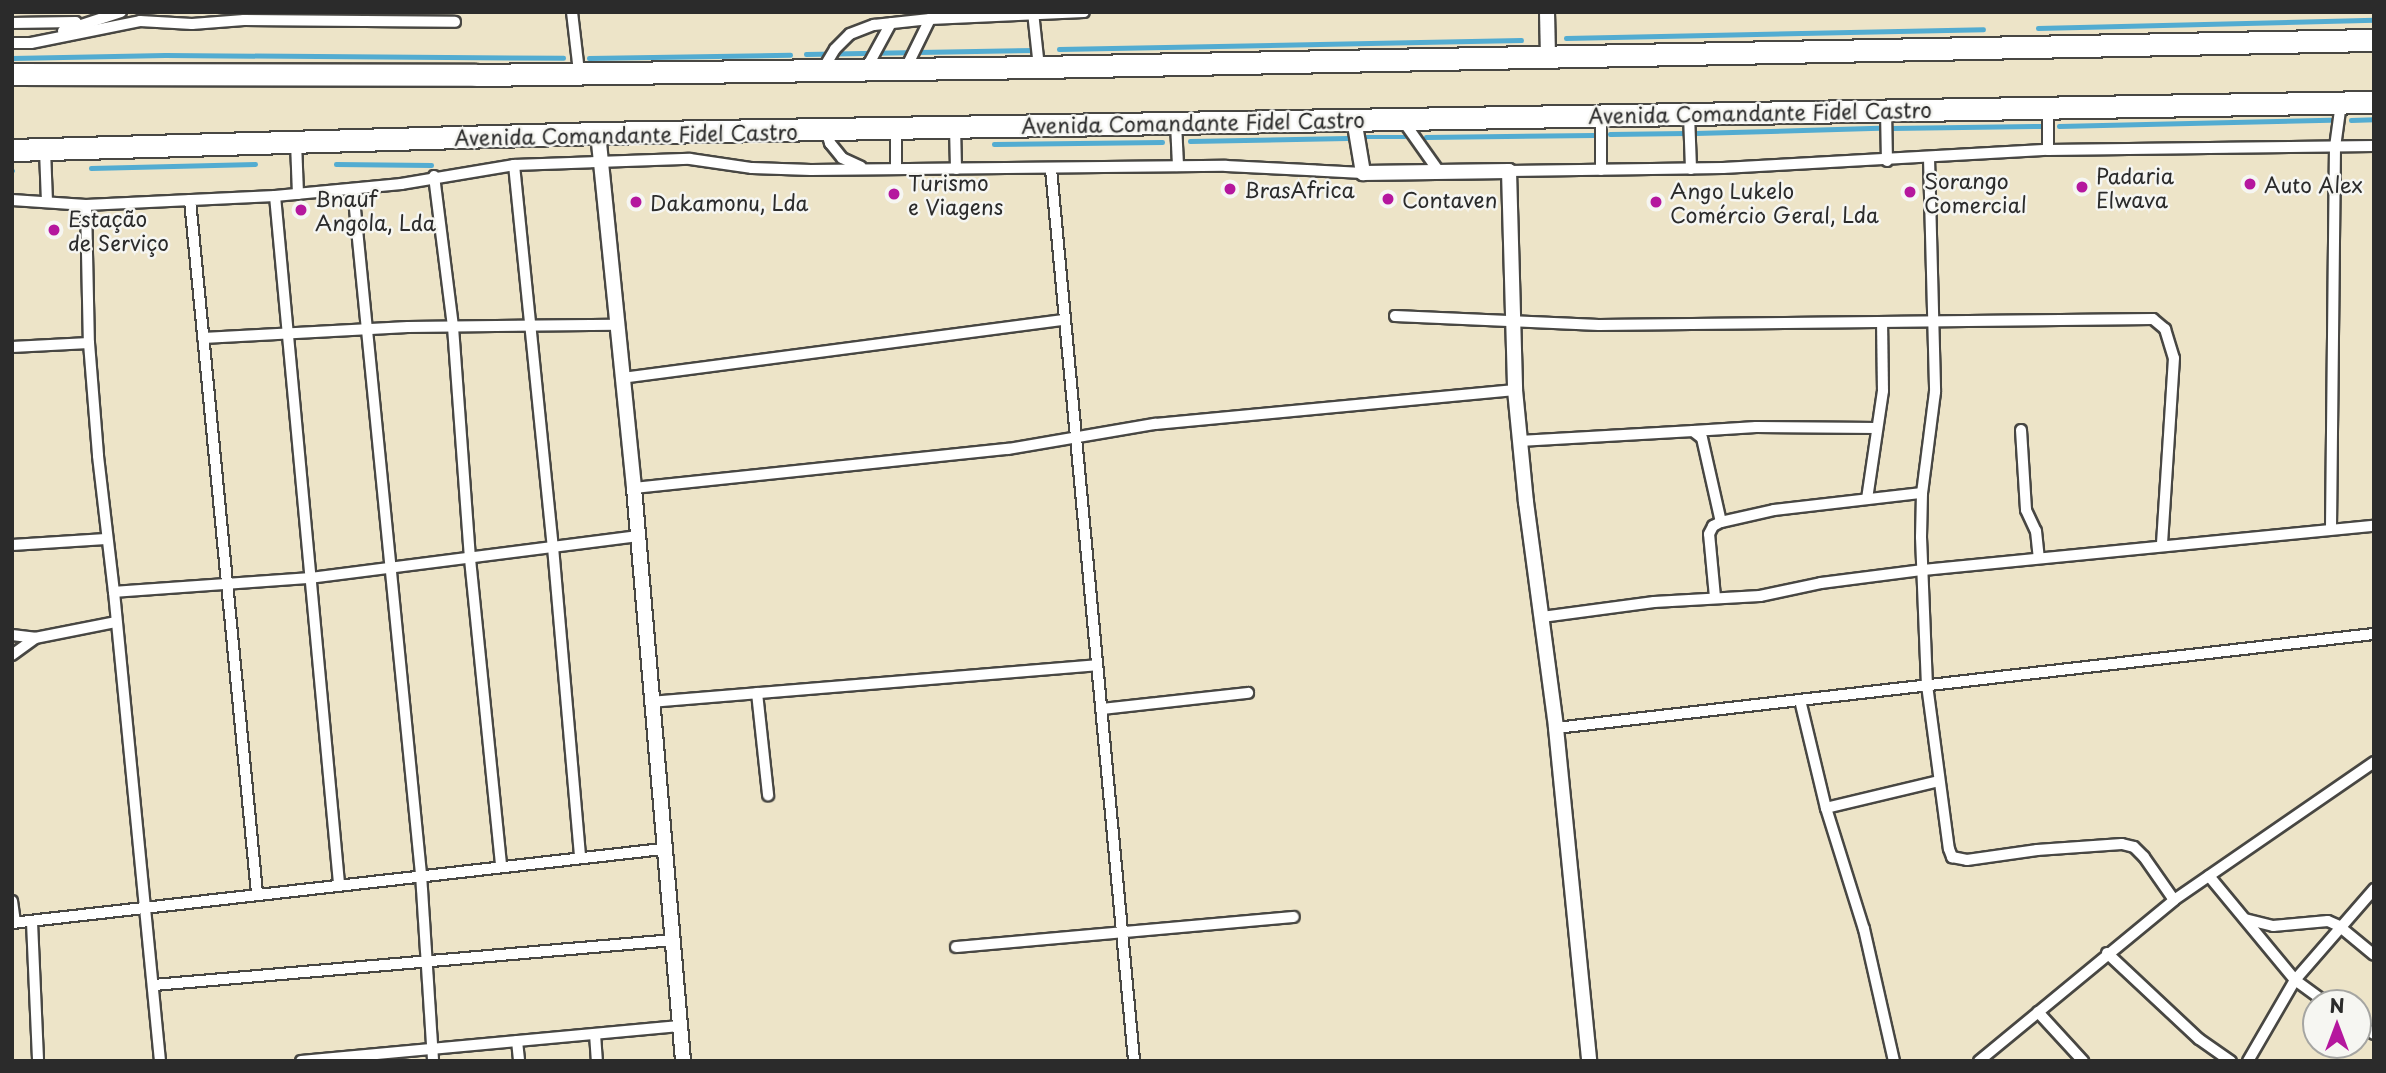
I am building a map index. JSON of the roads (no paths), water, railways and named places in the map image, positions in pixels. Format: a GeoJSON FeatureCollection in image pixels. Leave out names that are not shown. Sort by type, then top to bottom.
{"type":"FeatureCollection","features":[{"type":"Feature","properties":{"kind":"highway"},"geometry":{"type":"LineString","coordinates":[[12,74],[1039,67],[2374,40]]}},
{"type":"Feature","properties":{"kind":"highway","name":"Avenida Comandante Fidel Castro"},"geometry":{"type":"LineString","coordinates":[[12,150],[598,133],[2374,102]]}},
{"type":"Feature","properties":{"kind":"street"},"geometry":{"type":"LineString","coordinates":[[31,43],[121,12]]}},
{"type":"Feature","properties":{"kind":"street"},"geometry":{"type":"LineString","coordinates":[[572,12],[579,72]]}},
{"type":"Feature","properties":{"kind":"street"},"geometry":{"type":"LineString","coordinates":[[823,69],[835,49],[850,34],[891,23],[1084,12]]}},
{"type":"Feature","properties":{"kind":"street"},"geometry":{"type":"LineString","coordinates":[[1547,12],[1548,56]]}},
{"type":"Feature","properties":{"kind":"street"},"geometry":{"type":"LineString","coordinates":[[1034,14],[1039,67]]}},
{"type":"Feature","properties":{"kind":"street"},"geometry":{"type":"LineString","coordinates":[[906,68],[930,19]]}},
{"type":"Feature","properties":{"kind":"street"},"geometry":{"type":"LineString","coordinates":[[12,43],[31,43],[140,21],[192,24],[244,20],[455,22]]}},
{"type":"Feature","properties":{"kind":"street"},"geometry":{"type":"LineString","coordinates":[[12,23],[86,22]]}},
{"type":"Feature","properties":{"kind":"street"},"geometry":{"type":"LineString","coordinates":[[866,69],[891,23]]}},
{"type":"Feature","properties":{"kind":"street"},"geometry":{"type":"LineString","coordinates":[[2331,528],[2335,147],[2341,103]]}},
{"type":"Feature","properties":{"kind":"street"},"geometry":{"type":"LineString","coordinates":[[2048,108],[2048,150]]}},
{"type":"Feature","properties":{"kind":"street"},"geometry":{"type":"LineString","coordinates":[[1886,110],[1887,161]]}},
{"type":"Feature","properties":{"kind":"street"},"geometry":{"type":"LineString","coordinates":[[1689,114],[1691,169]]}},
{"type":"Feature","properties":{"kind":"street"},"geometry":{"type":"LineString","coordinates":[[1601,115],[1601,170]]}},
{"type":"Feature","properties":{"kind":"street"},"geometry":{"type":"LineString","coordinates":[[1401,118],[1440,173]]}},
{"type":"Feature","properties":{"kind":"street"},"geometry":{"type":"LineString","coordinates":[[1354,119],[1363,173]]}},
{"type":"Feature","properties":{"kind":"street"},"geometry":{"type":"LineString","coordinates":[[1176,123],[1178,166]]}},
{"type":"Feature","properties":{"kind":"street"},"geometry":{"type":"LineString","coordinates":[[955,127],[956,169]]}},
{"type":"Feature","properties":{"kind":"street"},"geometry":{"type":"LineString","coordinates":[[896,129],[896,169]]}},
{"type":"Feature","properties":{"kind":"street"},"geometry":{"type":"LineString","coordinates":[[826,130],[830,143],[842,158],[855,166],[870,169]]}},
{"type":"Feature","properties":{"kind":"street"},"geometry":{"type":"LineString","coordinates":[[598,133],[634,488],[650,702],[674,940],[683,1061]]}},
{"type":"Feature","properties":{"kind":"street"},"geometry":{"type":"LineString","coordinates":[[296,142],[298,194]]}},
{"type":"Feature","properties":{"kind":"street"},"geometry":{"type":"LineString","coordinates":[[12,200],[86,205],[275,196],[401,184],[434,176],[514,165],[690,159],[752,167],[1051,169],[1226,166],[1363,173],[1440,173],[1691,169],[1887,161],[2048,150],[2374,146]]}},
{"type":"Feature","properties":{"kind":"street"},"geometry":{"type":"LineString","coordinates":[[45,150],[47,201]]}},
{"type":"Feature","properties":{"kind":"street"},"geometry":{"type":"LineString","coordinates":[[1929,158],[1934,391],[1922,493],[1923,570],[1927,685],[1948,849],[1952,857],[1967,860],[2037,850],[2122,844],[2133,847],[2144,857],[2174,900]]}},
{"type":"Feature","properties":{"kind":"street"},"geometry":{"type":"LineString","coordinates":[[514,165],[553,547],[580,857]]}},
{"type":"Feature","properties":{"kind":"street"},"geometry":{"type":"LineString","coordinates":[[1051,169],[1134,1061]]}},
{"type":"Feature","properties":{"kind":"street"},"geometry":{"type":"LineString","coordinates":[[1509,171],[1515,390],[1556,728],[1589,1061]]}},
{"type":"Feature","properties":{"kind":"street"},"geometry":{"type":"LineString","coordinates":[[434,176],[453,327],[470,559],[501,865]]}},
{"type":"Feature","properties":{"kind":"street"},"geometry":{"type":"LineString","coordinates":[[353,189],[421,874],[433,1055]]}},
{"type":"Feature","properties":{"kind":"street"},"geometry":{"type":"LineString","coordinates":[[275,196],[339,883]]}},
{"type":"Feature","properties":{"kind":"street"},"geometry":{"type":"LineString","coordinates":[[190,200],[257,893]]}},
{"type":"Feature","properties":{"kind":"street"},"geometry":{"type":"LineString","coordinates":[[86,205],[89,343],[106,539],[114,592],[160,1061]]}},
{"type":"Feature","properties":{"kind":"street"},"geometry":{"type":"LineString","coordinates":[[1395,316],[1599,325],[1882,323],[2140,317],[2159,323],[2171,341],[2174,358],[2162,546]]}},
{"type":"Feature","properties":{"kind":"street"},"geometry":{"type":"LineString","coordinates":[[622,378],[1064,320]]}},
{"type":"Feature","properties":{"kind":"street"},"geometry":{"type":"LineString","coordinates":[[1867,499],[1883,391],[1882,323]]}},
{"type":"Feature","properties":{"kind":"street"},"geometry":{"type":"LineString","coordinates":[[203,338],[453,327],[616,325]]}},
{"type":"Feature","properties":{"kind":"street"},"geometry":{"type":"LineString","coordinates":[[12,347],[89,343]]}},
{"type":"Feature","properties":{"kind":"street"},"geometry":{"type":"LineString","coordinates":[[634,488],[1008,449],[1155,424],[1515,390]]}},
{"type":"Feature","properties":{"kind":"street"},"geometry":{"type":"LineString","coordinates":[[1520,441],[1756,427],[1877,428]]}},
{"type":"Feature","properties":{"kind":"street"},"geometry":{"type":"LineString","coordinates":[[2021,430],[2026,510],[2036,531],[2039,558]]}},
{"type":"Feature","properties":{"kind":"street"},"geometry":{"type":"LineString","coordinates":[[1693,431],[1702,438],[1721,522]]}},
{"type":"Feature","properties":{"kind":"street"},"geometry":{"type":"LineString","coordinates":[[1715,597],[1709,534],[1713,526],[1774,510],[1922,493]]}},
{"type":"Feature","properties":{"kind":"street"},"geometry":{"type":"LineString","coordinates":[[1542,617],[1715,597],[1760,596],[1821,583],[1923,570],[2243,540],[2331,528],[2374,526]]}},
{"type":"Feature","properties":{"kind":"street"},"geometry":{"type":"LineString","coordinates":[[114,592],[310,578],[637,536]]}},
{"type":"Feature","properties":{"kind":"street"},"geometry":{"type":"LineString","coordinates":[[12,545],[106,539]]}},
{"type":"Feature","properties":{"kind":"street"},"geometry":{"type":"LineString","coordinates":[[12,635],[35,638],[116,622]]}},
{"type":"Feature","properties":{"kind":"street"},"geometry":{"type":"LineString","coordinates":[[1556,728],[2374,634]]}},
{"type":"Feature","properties":{"kind":"street"},"geometry":{"type":"LineString","coordinates":[[12,655],[35,638]]}},
{"type":"Feature","properties":{"kind":"street"},"geometry":{"type":"LineString","coordinates":[[650,702],[1096,665]]}},
{"type":"Feature","properties":{"kind":"street"},"geometry":{"type":"LineString","coordinates":[[757,693],[768,795]]}},
{"type":"Feature","properties":{"kind":"street"},"geometry":{"type":"LineString","coordinates":[[1102,709],[1248,693]]}},
{"type":"Feature","properties":{"kind":"street"},"geometry":{"type":"LineString","coordinates":[[1800,700],[1826,808],[1864,929],[1894,1061]]}},
{"type":"Feature","properties":{"kind":"street"},"geometry":{"type":"LineString","coordinates":[[1979,1061],[2174,900],[2374,762]]}},
{"type":"Feature","properties":{"kind":"street"},"geometry":{"type":"LineString","coordinates":[[1826,808],[1939,781]]}},
{"type":"Feature","properties":{"kind":"street"},"geometry":{"type":"LineString","coordinates":[[12,901],[14,923],[32,922],[339,883],[663,849]]}},
{"type":"Feature","properties":{"kind":"street"},"geometry":{"type":"LineString","coordinates":[[2209,876],[2295,981],[2306,989]]}},
{"type":"Feature","properties":{"kind":"street"},"geometry":{"type":"LineString","coordinates":[[2248,1061],[2295,981],[2339,926],[2374,889]]}},
{"type":"Feature","properties":{"kind":"street"},"geometry":{"type":"LineString","coordinates":[[956,947],[1294,917]]}},
{"type":"Feature","properties":{"kind":"street"},"geometry":{"type":"LineString","coordinates":[[2243,918],[2273,926],[2316,921],[2339,926],[2374,955]]}},
{"type":"Feature","properties":{"kind":"street"},"geometry":{"type":"LineString","coordinates":[[32,922],[38,1061]]}},
{"type":"Feature","properties":{"kind":"street"},"geometry":{"type":"LineString","coordinates":[[154,985],[674,940]]}},
{"type":"Feature","properties":{"kind":"street"},"geometry":{"type":"LineString","coordinates":[[2107,953],[2199,1038],[2231,1061]]}},
{"type":"Feature","properties":{"kind":"street"},"geometry":{"type":"LineString","coordinates":[[2038,1012],[2083,1061]]}},
{"type":"Feature","properties":{"kind":"street"},"geometry":{"type":"LineString","coordinates":[[301,1061],[433,1055],[517,1041],[679,1026]]}},
{"type":"Feature","properties":{"kind":"street"},"geometry":{"type":"LineString","coordinates":[[595,1034],[597,1061]]}},
{"type":"Feature","properties":{"kind":"street"},"geometry":{"type":"LineString","coordinates":[[517,1041],[519,1061]]}},
{"type":"Feature","properties":{"kind":"waterway"},"geometry":{"type":"LineString","coordinates":[[2038,28],[2374,20]]}},
{"type":"Feature","properties":{"kind":"waterway"},"geometry":{"type":"LineString","coordinates":[[1566,38],[1983,29]]}},
{"type":"Feature","properties":{"kind":"waterway"},"geometry":{"type":"LineString","coordinates":[[1059,49],[1521,40]]}},
{"type":"Feature","properties":{"kind":"waterway"},"geometry":{"type":"LineString","coordinates":[[806,54],[1036,50]]}},
{"type":"Feature","properties":{"kind":"waterway"},"geometry":{"type":"LineString","coordinates":[[12,58],[165,55],[563,58]]}},
{"type":"Feature","properties":{"kind":"waterway"},"geometry":{"type":"LineString","coordinates":[[589,58],[790,55]]}},
{"type":"Feature","properties":{"kind":"waterway"},"geometry":{"type":"LineString","coordinates":[[2351,120],[2374,119]]}},
{"type":"Feature","properties":{"kind":"waterway"},"geometry":{"type":"LineString","coordinates":[[2059,126],[2330,120]]}},
{"type":"Feature","properties":{"kind":"waterway"},"geometry":{"type":"LineString","coordinates":[[1891,128],[2040,126]]}},
{"type":"Feature","properties":{"kind":"waterway"},"geometry":{"type":"LineString","coordinates":[[1695,133],[1879,128]]}},
{"type":"Feature","properties":{"kind":"waterway"},"geometry":{"type":"LineString","coordinates":[[1610,134],[1685,133]]}},
{"type":"Feature","properties":{"kind":"waterway"},"geometry":{"type":"LineString","coordinates":[[1426,137],[1594,135]]}},
{"type":"Feature","properties":{"kind":"waterway"},"geometry":{"type":"LineString","coordinates":[[1366,137],[1405,137]]}},
{"type":"Feature","properties":{"kind":"waterway"},"geometry":{"type":"LineString","coordinates":[[1190,141],[1347,138]]}},
{"type":"Feature","properties":{"kind":"waterway"},"geometry":{"type":"LineString","coordinates":[[994,144],[1162,142]]}},
{"type":"Feature","properties":{"kind":"waterway"},"geometry":{"type":"LineString","coordinates":[[91,168],[255,164]]}},
{"type":"Feature","properties":{"kind":"waterway"},"geometry":{"type":"LineString","coordinates":[[336,164],[431,165]]}},
{"type":"Feature","properties":{"kind":"place","name":"Auto Alex"},"geometry":{"type":"Point","coordinates":[2250,184]}},
{"type":"Feature","properties":{"kind":"place","name":"Padaria Elwava"},"geometry":{"type":"Point","coordinates":[2082,187]}},
{"type":"Feature","properties":{"kind":"place","name":"BrasAfrica"},"geometry":{"type":"Point","coordinates":[1230,189]}},
{"type":"Feature","properties":{"kind":"place","name":"Sorango Comercial"},"geometry":{"type":"Point","coordinates":[1910,192]}},
{"type":"Feature","properties":{"kind":"place","name":"Turismo e Viagens"},"geometry":{"type":"Point","coordinates":[894,194]}},
{"type":"Feature","properties":{"kind":"place","name":"Contaven"},"geometry":{"type":"Point","coordinates":[1388,199]}},
{"type":"Feature","properties":{"kind":"place","name":"Dakamonu, Lda"},"geometry":{"type":"Point","coordinates":[636,202]}},
{"type":"Feature","properties":{"kind":"place","name":"Ango Lukelo Comércio Geral, Lda"},"geometry":{"type":"Point","coordinates":[1656,202]}},
{"type":"Feature","properties":{"kind":"place","name":"Bnauf Angola, Lda"},"geometry":{"type":"Point","coordinates":[301,210]}},
{"type":"Feature","properties":{"kind":"place","name":"Estação de Serviço"},"geometry":{"type":"Point","coordinates":[54,230]}}]}
